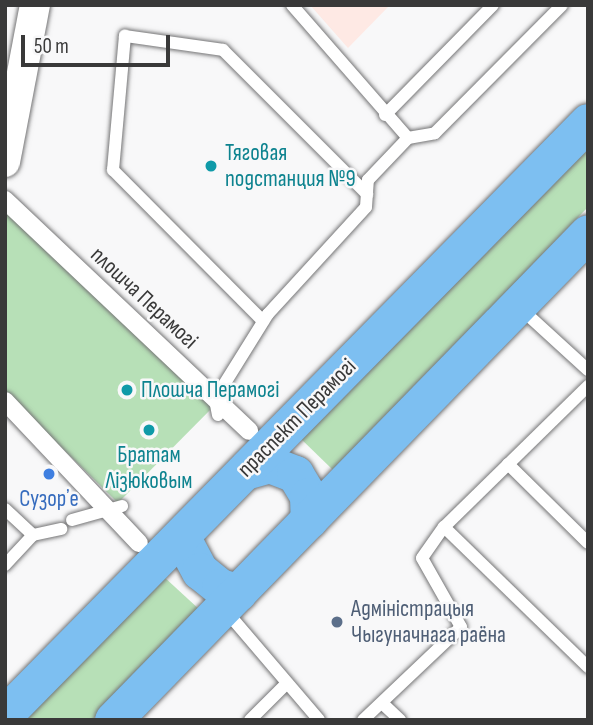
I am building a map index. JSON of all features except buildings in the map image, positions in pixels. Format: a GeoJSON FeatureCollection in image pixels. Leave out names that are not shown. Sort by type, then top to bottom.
{"type":"FeatureCollection","features":[{"type":"Feature","properties":{"kind":"main road","name":"праспект Перамогі"},"geometry":{"type":"LineString","coordinates":[[5,714],[588,122]]}},
{"type":"Feature","properties":{"kind":"main road"},"geometry":{"type":"LineString","coordinates":[[114,720],[519,307],[588,233]]}},
{"type":"Feature","properties":{"kind":"main road"},"geometry":{"type":"LineString","coordinates":[[245,471],[269,464],[295,474],[308,496],[309,520]]}},
{"type":"Feature","properties":{"kind":"main road"},"geometry":{"type":"LineString","coordinates":[[181,536],[200,570],[231,600]]}},
{"type":"Feature","properties":{"kind":"street"},"geometry":{"type":"LineString","coordinates":[[5,162],[35,5]]}},
{"type":"Feature","properties":{"kind":"street","name":"плошча Перамогі"},"geometry":{"type":"LineString","coordinates":[[5,200],[216,407],[249,431]]}},
{"type":"Feature","properties":{"kind":"street"},"geometry":{"type":"LineString","coordinates":[[5,401],[114,507],[139,543]]}},
{"type":"Feature","properties":{"kind":"lane"},"geometry":{"type":"LineString","coordinates":[[292,5],[385,115],[408,138]]}},
{"type":"Feature","properties":{"kind":"lane"},"geometry":{"type":"LineString","coordinates":[[385,115],[493,5]]}},
{"type":"Feature","properties":{"kind":"lane"},"geometry":{"type":"LineString","coordinates":[[216,407],[263,321],[366,206],[368,180],[408,138],[435,133],[562,5]]}},
{"type":"Feature","properties":{"kind":"lane"},"geometry":{"type":"LineString","coordinates":[[263,321],[113,170],[125,36],[223,50],[367,194]]}},
{"type":"Feature","properties":{"kind":"lane"},"geometry":{"type":"LineString","coordinates":[[519,307],[588,370]]}},
{"type":"Feature","properties":{"kind":"lane"},"geometry":{"type":"LineString","coordinates":[[363,720],[461,627],[422,558],[444,527],[588,386]]}},
{"type":"Feature","properties":{"kind":"lane"},"geometry":{"type":"LineString","coordinates":[[508,464],[588,543]]}},
{"type":"Feature","properties":{"kind":"lane"},"geometry":{"type":"LineString","coordinates":[[72,520],[114,507]]}},
{"type":"Feature","properties":{"kind":"lane"},"geometry":{"type":"LineString","coordinates":[[5,509],[33,536]]}},
{"type":"Feature","properties":{"kind":"lane"},"geometry":{"type":"LineString","coordinates":[[444,527],[588,667]]}},
{"type":"Feature","properties":{"kind":"lane"},"geometry":{"type":"LineString","coordinates":[[5,565],[33,536],[61,530]]}},
{"type":"Feature","properties":{"kind":"lane"},"geometry":{"type":"LineString","coordinates":[[231,600],[286,684],[319,720]]}},
{"type":"Feature","properties":{"kind":"lane"},"geometry":{"type":"LineString","coordinates":[[250,720],[286,684]]}},
{"type":"Feature","properties":{"kind":"lane"},"geometry":{"type":"LineString","coordinates":[[382,703],[400,720]]}},
{"type":"Feature","properties":{"kind":"shaded area"},"geometry":{"type":"Polygon","coordinates":[[[310,5],[390,5],[348,48],[310,5]]]}},
{"type":"Feature","properties":{"kind":"green space"},"geometry":{"type":"Polygon","coordinates":[[[588,136],[588,207],[334,471],[299,437],[588,136]]]}},
{"type":"Feature","properties":{"kind":"green space"},"geometry":{"type":"Polygon","coordinates":[[[15,207],[216,404],[118,503],[5,392],[5,216],[15,207]]]}},
{"type":"Feature","properties":{"kind":"green space"},"geometry":{"type":"Polygon","coordinates":[[[163,576],[200,610],[92,720],[22,720],[163,576]]]}},
{"type":"Feature","properties":{"kind":"place","name":"Тяговая подстанция №9"},"geometry":{"type":"Point","coordinates":[211,166]}},
{"type":"Feature","properties":{"kind":"place","name":"Плошча Перамогі"},"geometry":{"type":"Point","coordinates":[127,390]}},
{"type":"Feature","properties":{"kind":"place","name":"Братам Лізюковым"},"geometry":{"type":"Point","coordinates":[149,430]}},
{"type":"Feature","properties":{"kind":"place","name":"Сузорʼе"},"geometry":{"type":"Point","coordinates":[49,474]}},
{"type":"Feature","properties":{"kind":"place","name":"Адміністрацыя Чыгуначнага раёна"},"geometry":{"type":"Point","coordinates":[337,622]}}]}
